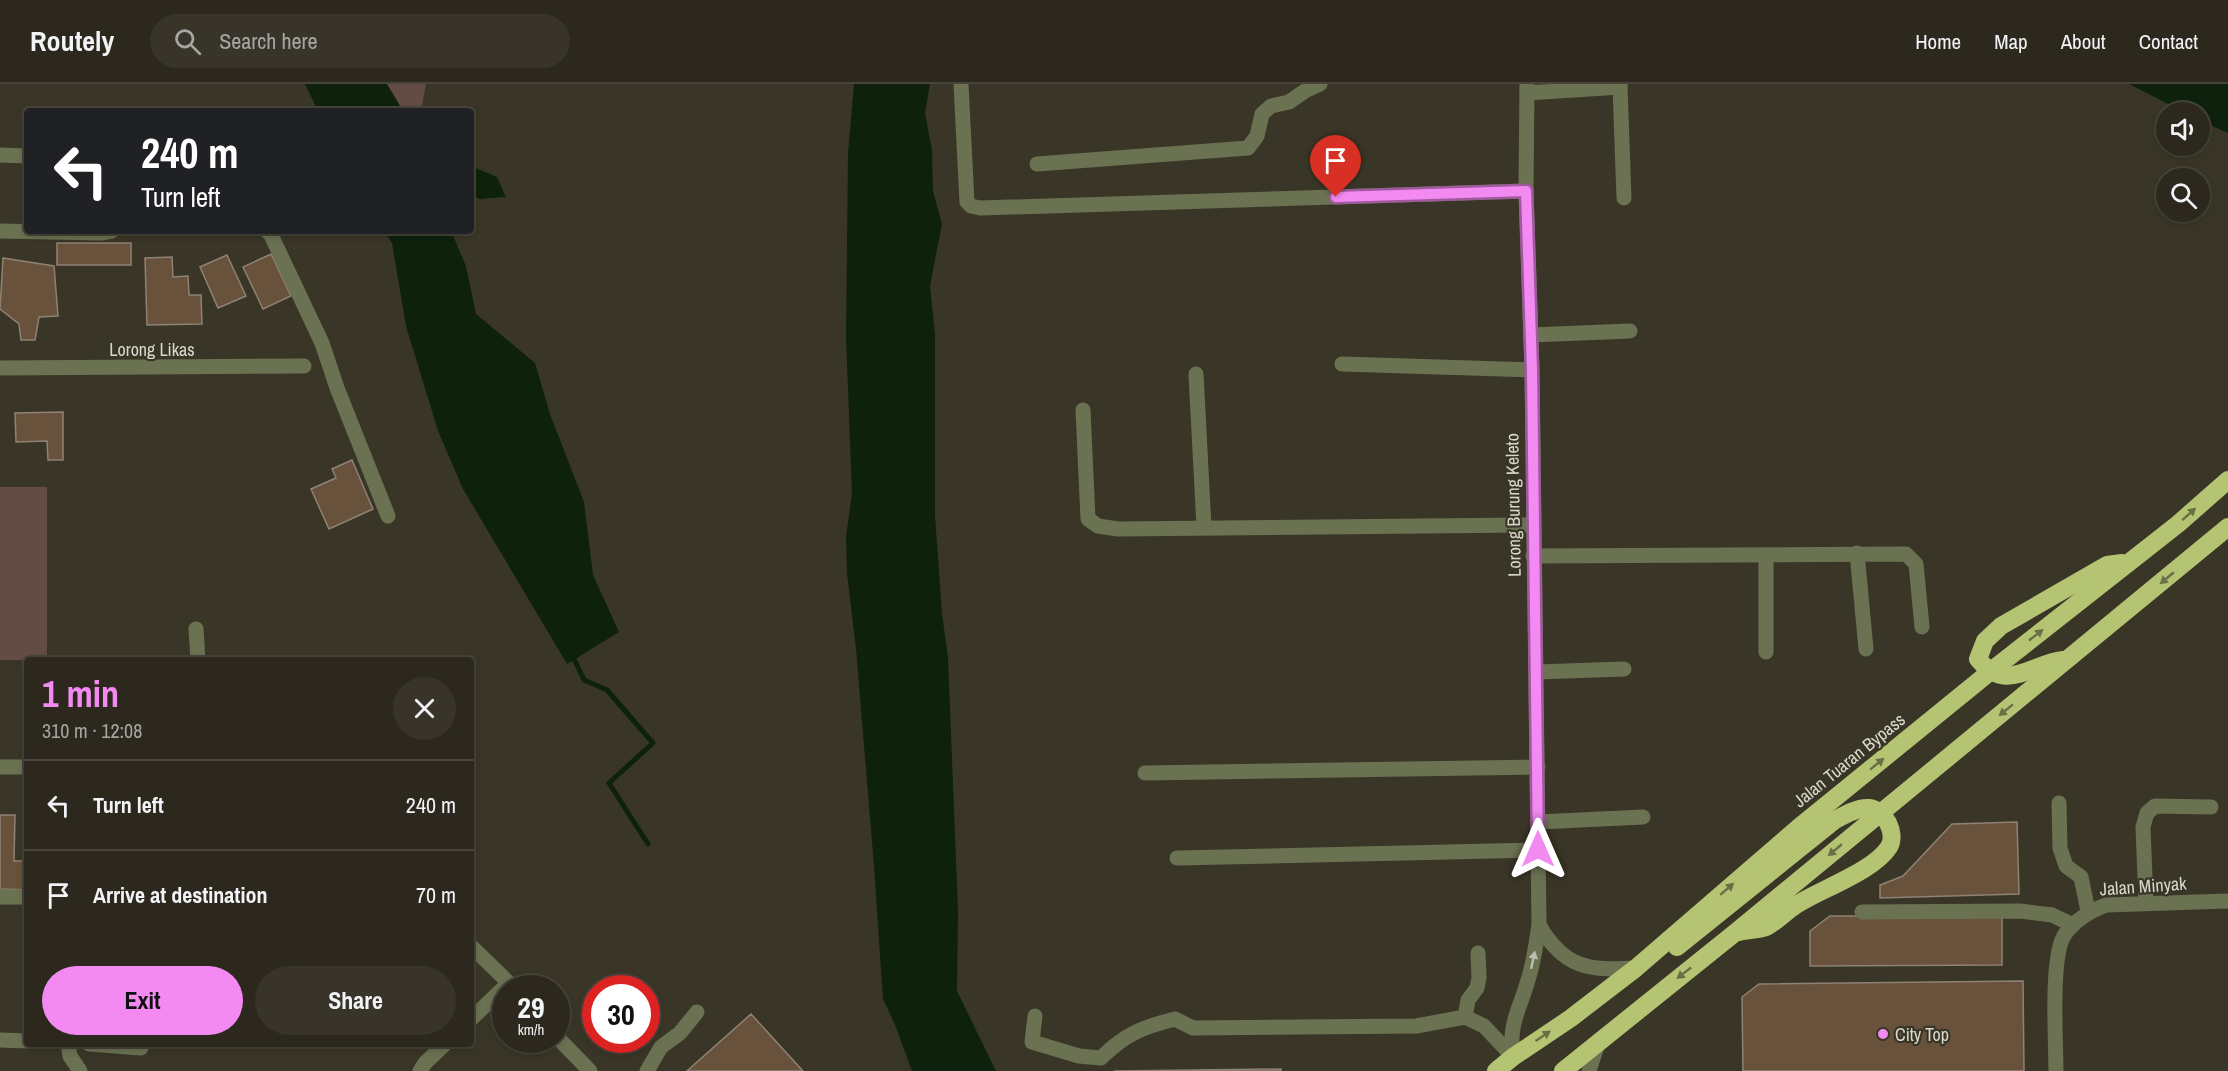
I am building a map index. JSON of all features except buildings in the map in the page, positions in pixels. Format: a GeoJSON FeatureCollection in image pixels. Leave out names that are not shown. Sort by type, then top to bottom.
{"type":"FeatureCollection","features":[{"type":"Feature","properties":{"kind":"highway","name":"Jalan Tuaran Bypass"},"geometry":{"type":"LineString","coordinates":[[1496,1071],[1636,968],[1798,828],[1990,671],[2130,562],[2228,480]]}},
{"type":"Feature","properties":{"kind":"highway"},"geometry":{"type":"LineString","coordinates":[[1563,1071],[1736,932],[2228,527]]}},
{"type":"Feature","properties":{"kind":"highway"},"geometry":{"type":"LineString","coordinates":[[2067,660],[2049,662],[2014,677],[1986,670],[1978,659],[1985,641],[2001,626],[2107,565],[2130,562]]}},
{"type":"Feature","properties":{"kind":"highway"},"geometry":{"type":"LineString","coordinates":[[1636,968],[1670,953],[1835,820],[1869,808],[1880,813],[1891,827],[1892,838],[1889,847],[1867,867],[1796,905],[1767,927],[1736,932]]}},
{"type":"Feature","properties":{"kind":"street"},"geometry":{"type":"LineString","coordinates":[[962,84],[967,202],[980,208],[1526,191]]}},
{"type":"Feature","properties":{"kind":"street"},"geometry":{"type":"LineString","coordinates":[[1037,164],[1248,148],[1257,136],[1262,114],[1270,106],[1289,102],[1320,84]]}},
{"type":"Feature","properties":{"kind":"street"},"geometry":{"type":"LineString","coordinates":[[1527,89],[1620,85],[1624,198]]}},
{"type":"Feature","properties":{"kind":"street","name":"Lorong Burung Keleto"},"geometry":{"type":"LineString","coordinates":[[1513,1057],[1510,1039],[1530,974],[1539,925],[1532,370],[1526,191],[1527,89]]}},
{"type":"Feature","properties":{"kind":"street"},"geometry":{"type":"LineString","coordinates":[[0,155],[24,156]]}},
{"type":"Feature","properties":{"kind":"street"},"geometry":{"type":"LineString","coordinates":[[0,231],[24,231]]}},
{"type":"Feature","properties":{"kind":"street"},"geometry":{"type":"LineString","coordinates":[[270,234],[322,343],[337,388],[388,516]]}},
{"type":"Feature","properties":{"kind":"street"},"geometry":{"type":"LineString","coordinates":[[1531,335],[1630,331]]}},
{"type":"Feature","properties":{"kind":"street"},"geometry":{"type":"LineString","coordinates":[[1342,364],[1532,370]]}},
{"type":"Feature","properties":{"kind":"street","name":"Lorong Likas"},"geometry":{"type":"LineString","coordinates":[[0,368],[304,366]]}},
{"type":"Feature","properties":{"kind":"street"},"geometry":{"type":"LineString","coordinates":[[1196,374],[1204,527]]}},
{"type":"Feature","properties":{"kind":"street"},"geometry":{"type":"LineString","coordinates":[[1083,410],[1088,519],[1098,526],[1118,529],[1533,525]]}},
{"type":"Feature","properties":{"kind":"street"},"geometry":{"type":"LineString","coordinates":[[1857,553],[1866,649]]}},
{"type":"Feature","properties":{"kind":"street"},"geometry":{"type":"LineString","coordinates":[[1533,556],[1906,554],[1916,564],[1922,627]]}},
{"type":"Feature","properties":{"kind":"street"},"geometry":{"type":"LineString","coordinates":[[1766,556],[1766,652]]}},
{"type":"Feature","properties":{"kind":"street"},"geometry":{"type":"LineString","coordinates":[[196,629],[198,657]]}},
{"type":"Feature","properties":{"kind":"street"},"geometry":{"type":"LineString","coordinates":[[1536,672],[1624,669]]}},
{"type":"Feature","properties":{"kind":"street"},"geometry":{"type":"LineString","coordinates":[[0,767],[24,766]]}},
{"type":"Feature","properties":{"kind":"street"},"geometry":{"type":"LineString","coordinates":[[1145,772],[1538,767]]}},
{"type":"Feature","properties":{"kind":"street"},"geometry":{"type":"LineString","coordinates":[[2059,803],[2060,848],[2066,866],[2081,877],[2088,911]]}},
{"type":"Feature","properties":{"kind":"street"},"geometry":{"type":"LineString","coordinates":[[2146,903],[2143,827],[2147,813],[2155,806],[2211,807]]}},
{"type":"Feature","properties":{"kind":"street"},"geometry":{"type":"LineString","coordinates":[[1538,822],[1642,817]]}},
{"type":"Feature","properties":{"kind":"street"},"geometry":{"type":"LineString","coordinates":[[1177,858],[1538,849]]}},
{"type":"Feature","properties":{"kind":"street"},"geometry":{"type":"LineString","coordinates":[[0,897],[24,897]]}},
{"type":"Feature","properties":{"kind":"street","name":"Jalan Minyak"},"geometry":{"type":"LineString","coordinates":[[2056,1071],[2056,965],[2064,935],[2073,925],[2088,911],[2106,905],[2228,901]]}},
{"type":"Feature","properties":{"kind":"street"},"geometry":{"type":"LineString","coordinates":[[1862,912],[2020,911],[2052,915],[2073,925]]}},
{"type":"Feature","properties":{"kind":"street"},"geometry":{"type":"LineString","coordinates":[[1539,925],[1550,944],[1564,957],[1605,970],[1636,968]]}},
{"type":"Feature","properties":{"kind":"street"},"geometry":{"type":"LineString","coordinates":[[474,949],[500,975]]}},
{"type":"Feature","properties":{"kind":"street"},"geometry":{"type":"LineString","coordinates":[[1465,1017],[1468,1000],[1477,988],[1478,953]]}},
{"type":"Feature","properties":{"kind":"street"},"geometry":{"type":"LineString","coordinates":[[474,1017],[492,1002]]}},
{"type":"Feature","properties":{"kind":"street"},"geometry":{"type":"LineString","coordinates":[[647,1071],[661,1047],[680,1033],[697,1012]]}},
{"type":"Feature","properties":{"kind":"street"},"geometry":{"type":"LineString","coordinates":[[1035,1016],[1032,1042],[1072,1054],[1101,1058],[1113,1046],[1143,1027],[1176,1019],[1192,1028],[1416,1026],[1465,1017],[1484,1026],[1513,1057]]}},
{"type":"Feature","properties":{"kind":"street"},"geometry":{"type":"LineString","coordinates":[[0,1040],[24,1041]]}},
{"type":"Feature","properties":{"kind":"street"},"geometry":{"type":"LineString","coordinates":[[1571,1071],[1599,1040]]}},
{"type":"Feature","properties":{"kind":"street"},"geometry":{"type":"LineString","coordinates":[[1588,1071],[1599,1040]]}},
{"type":"Feature","properties":{"kind":"street"},"geometry":{"type":"LineString","coordinates":[[68,1047],[70,1056],[80,1071]]}},
{"type":"Feature","properties":{"kind":"street"},"geometry":{"type":"LineString","coordinates":[[128,1047],[141,1048]]}},
{"type":"Feature","properties":{"kind":"street"},"geometry":{"type":"LineString","coordinates":[[420,1071],[442,1047]]}},
{"type":"Feature","properties":{"kind":"street"},"geometry":{"type":"LineString","coordinates":[[570,1050],[590,1071]]}},
{"type":"Feature","properties":{"kind":"shaded area"},"geometry":{"type":"Polygon","coordinates":[[[305,84],[387,84],[401,108],[317,108],[305,84]]]}},
{"type":"Feature","properties":{"kind":"shaded area"},"geometry":{"type":"Polygon","coordinates":[[[387,84],[426,84],[422,108],[401,108],[387,84]]]}},
{"type":"Feature","properties":{"kind":"shaded area"},"geometry":{"type":"Polygon","coordinates":[[[854,84],[930,84],[925,113],[932,150],[933,191],[942,224],[930,286],[935,334],[935,515],[942,614],[948,657],[958,911],[957,991],[996,1071],[912,1071],[883,999],[856,649],[847,573],[846,537],[852,493],[846,337],[848,153],[854,84]]]}},
{"type":"Feature","properties":{"kind":"shaded area"},"geometry":{"type":"Polygon","coordinates":[[[2129,84],[2228,84],[2228,133],[2210,125],[2210,102],[2164,102],[2129,84]]]}},
{"type":"Feature","properties":{"kind":"shaded area"},"geometry":{"type":"Polygon","coordinates":[[[474,167],[497,177],[506,197],[480,199],[474,196],[474,167]]]}},
{"type":"Feature","properties":{"kind":"shaded area"},"geometry":{"type":"Polygon","coordinates":[[[386,234],[452,234],[466,266],[476,314],[535,363],[550,414],[584,502],[593,575],[619,632],[567,664],[463,489],[438,431],[406,326],[392,243],[386,234]]]}},
{"type":"Feature","properties":{"kind":"shaded area"},"geometry":{"type":"Polygon","coordinates":[[[0,487],[47,487],[47,657],[0,660],[0,487]]]}},
{"type":"Feature","properties":{"kind":"waterway"},"geometry":{"type":"LineString","coordinates":[[575,652],[574,659],[584,680],[607,690],[653,743],[609,783],[648,844]]}},
{"type":"Feature","properties":{"kind":"place","name":"City Top"},"geometry":{"type":"Point","coordinates":[1883,1034]}},
{"type":"Feature","properties":{"kind":"route"},"geometry":{"type":"LineString","coordinates":[[1336,197],[1526,191],[1532,370],[1538,849]]}}]}
